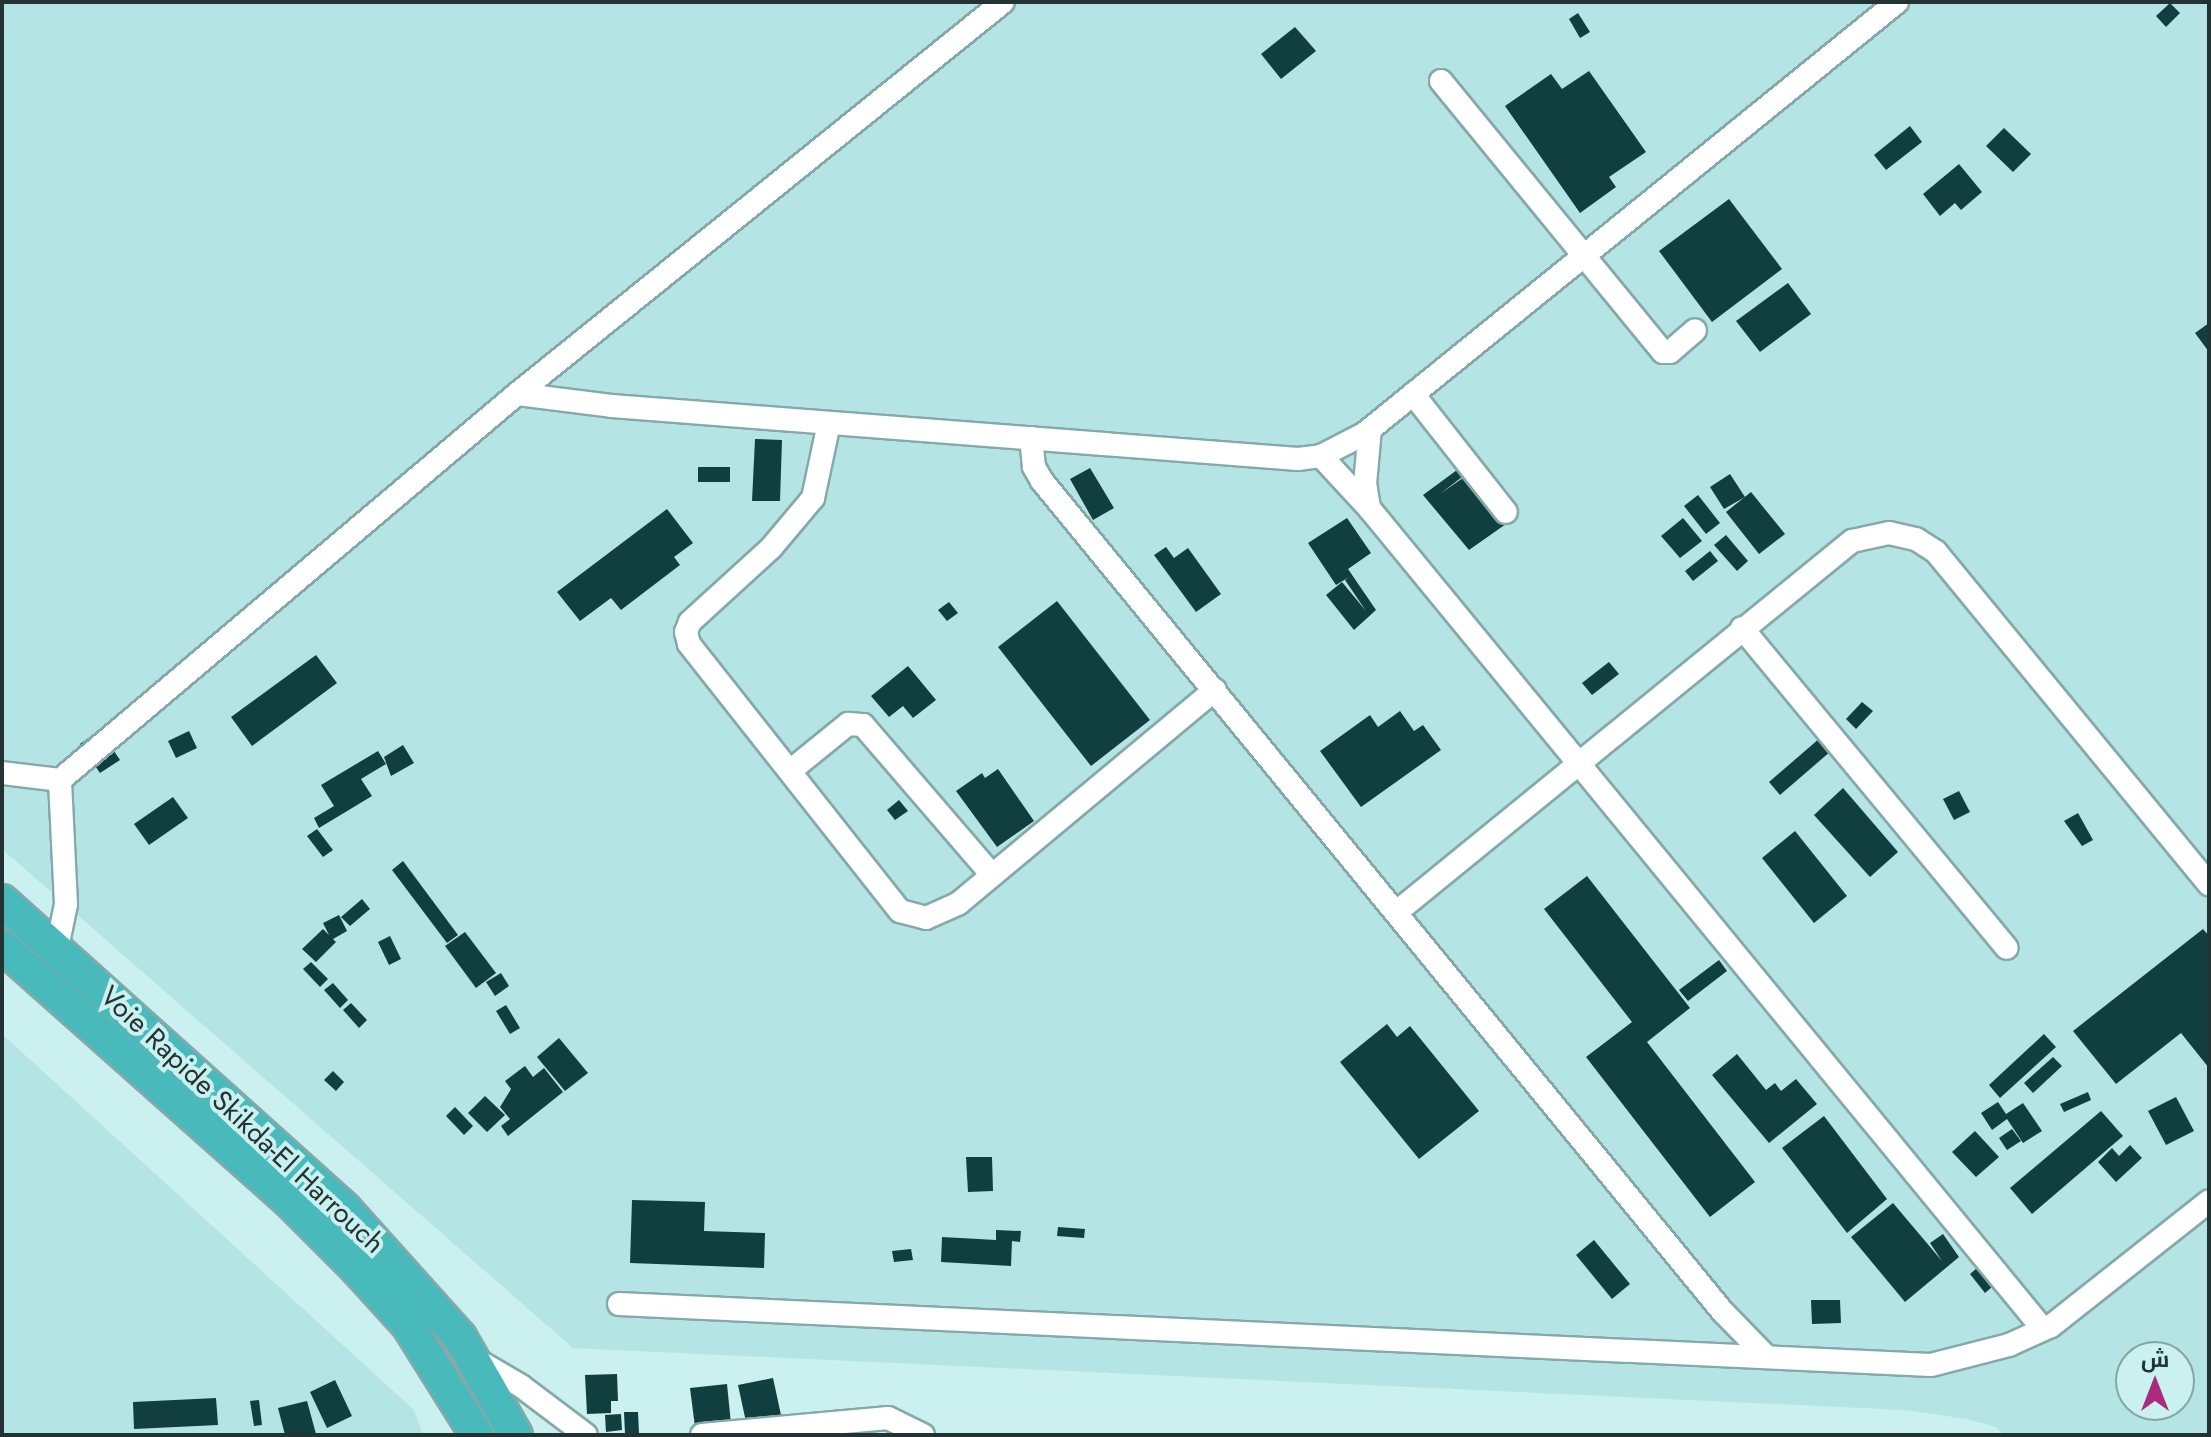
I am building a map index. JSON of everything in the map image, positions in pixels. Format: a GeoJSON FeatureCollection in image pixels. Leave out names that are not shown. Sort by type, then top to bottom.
{"type":"FeatureCollection","features":[{"type":"Feature","properties":{"kind":"highway","name":"Voie Rapide Skikda-El Harrouch"},"geometry":{"type":"LineString","coordinates":[[2,901],[345,1209],[474,1358],[516,1435]]}},
{"type":"Feature","properties":{"kind":"highway","name":"Voie Rapide Skikda-El Harrouch"},"geometry":{"type":"LineString","coordinates":[[2,946],[288,1200],[357,1269],[408,1325],[477,1435]]}},
{"type":"Feature","properties":{"kind":"street"},"geometry":{"type":"LineString","coordinates":[[2,773],[60,780],[517,394],[1003,2]]}},
{"type":"Feature","properties":{"kind":"street"},"geometry":{"type":"LineString","coordinates":[[517,394],[829,423],[1298,459],[1321,456],[1370,429],[1897,2]]}},
{"type":"Feature","properties":{"kind":"street"},"geometry":{"type":"LineString","coordinates":[[1441,81],[1663,352],[1670,352],[1695,330]]}},
{"type":"Feature","properties":{"kind":"street"},"geometry":{"type":"LineString","coordinates":[[1413,394],[1506,512]]}},
{"type":"Feature","properties":{"kind":"street"},"geometry":{"type":"LineString","coordinates":[[829,423],[813,498],[771,548],[690,622],[686,632],[689,644],[910,917],[940,914],[992,875],[1215,690]]}},
{"type":"Feature","properties":{"kind":"street"},"geometry":{"type":"LineString","coordinates":[[1369,508],[1365,484],[1370,429]]}},
{"type":"Feature","properties":{"kind":"street"},"geometry":{"type":"LineString","coordinates":[[1031,438],[1034,467],[1042,481],[1398,911],[1723,1312],[1765,1355]]}},
{"type":"Feature","properties":{"kind":"street"},"geometry":{"type":"LineString","coordinates":[[1321,456],[1369,508],[1580,763],[2043,1329]]}},
{"type":"Feature","properties":{"kind":"street"},"geometry":{"type":"LineString","coordinates":[[1398,911],[1852,541],[1889,533],[1916,539],[1952,570],[2209,884]]}},
{"type":"Feature","properties":{"kind":"street"},"geometry":{"type":"LineString","coordinates":[[1742,628],[2007,948]]}},
{"type":"Feature","properties":{"kind":"street"},"geometry":{"type":"LineString","coordinates":[[790,771],[848,724],[863,725],[992,875]]}},
{"type":"Feature","properties":{"kind":"street"},"geometry":{"type":"LineString","coordinates":[[57,948],[66,904],[60,780]]}},
{"type":"Feature","properties":{"kind":"street"},"geometry":{"type":"LineString","coordinates":[[619,1304],[1931,1365],[1997,1348],[2043,1329],[2071,1313],[2209,1201]]}},
{"type":"Feature","properties":{"kind":"street"},"geometry":{"type":"LineString","coordinates":[[1699,1352],[1717,1338],[1723,1312]]}},
{"type":"Feature","properties":{"kind":"street"},"geometry":{"type":"LineString","coordinates":[[474,1358],[521,1386],[586,1435]]}},
{"type":"Feature","properties":{"kind":"street"},"geometry":{"type":"LineString","coordinates":[[702,1435],[888,1418],[923,1435]]}},
{"type":"Feature","properties":{"kind":"shaded area"},"geometry":{"type":"Polygon","coordinates":[[[2,2],[2209,2],[2209,1435],[2003,1435],[1996,1427],[1967,1419],[1905,1410],[573,1348],[2,849],[2,2]]]}},
{"type":"Feature","properties":{"kind":"shaded area"},"geometry":{"type":"Polygon","coordinates":[[[2,1034],[414,1410],[423,1435],[2,1435],[2,1034]]]}},
{"type":"Feature","properties":{"kind":"building"},"geometry":{"type":"Polygon","coordinates":[[[2170,3],[2180,13],[2166,27],[2156,16],[2170,3]]]}},
{"type":"Feature","properties":{"kind":"building"},"geometry":{"type":"Polygon","coordinates":[[[1578,13],[1590,32],[1580,38],[1569,19],[1578,13]]]}},
{"type":"Feature","properties":{"kind":"building"},"geometry":{"type":"Polygon","coordinates":[[[1295,27],[1316,51],[1281,79],[1261,54],[1295,27]]]}},
{"type":"Feature","properties":{"kind":"building"},"geometry":{"type":"Polygon","coordinates":[[[1589,71],[1646,152],[1609,177],[1616,187],[1580,213],[1505,106],[1551,74],[1562,89],[1589,71]]]}},
{"type":"Feature","properties":{"kind":"building"},"geometry":{"type":"Polygon","coordinates":[[[1910,126],[1922,142],[1886,170],[1874,155],[1910,126]]]}},
{"type":"Feature","properties":{"kind":"building"},"geometry":{"type":"Polygon","coordinates":[[[2004,128],[2031,154],[2013,172],[1986,146],[2004,128]]]}},
{"type":"Feature","properties":{"kind":"building"},"geometry":{"type":"Polygon","coordinates":[[[1959,164],[1982,192],[1961,210],[1955,203],[1940,216],[1923,194],[1959,164]]]}},
{"type":"Feature","properties":{"kind":"building"},"geometry":{"type":"Polygon","coordinates":[[[1729,199],[1782,269],[1712,322],[1659,251],[1729,199]]]}},
{"type":"Feature","properties":{"kind":"building"},"geometry":{"type":"Polygon","coordinates":[[[1788,283],[1811,314],[1760,352],[1736,321],[1788,283]]]}},
{"type":"Feature","properties":{"kind":"building"},"geometry":{"type":"Polygon","coordinates":[[[2209,323],[2209,352],[2195,333],[2209,323]]]}},
{"type":"Feature","properties":{"kind":"building"},"geometry":{"type":"Polygon","coordinates":[[[755,439],[782,440],[780,501],[752,501],[755,439]]]}},
{"type":"Feature","properties":{"kind":"building"},"geometry":{"type":"Polygon","coordinates":[[[698,467],[730,467],[730,482],[698,482],[698,467]]]}},
{"type":"Feature","properties":{"kind":"building"},"geometry":{"type":"Polygon","coordinates":[[[1090,468],[1114,508],[1093,520],[1070,479],[1090,468]]]}},
{"type":"Feature","properties":{"kind":"building"},"geometry":{"type":"Polygon","coordinates":[[[1457,470],[1462,477],[1440,494],[1470,473],[1506,524],[1469,550],[1423,495],[1457,470]]]}},
{"type":"Feature","properties":{"kind":"building"},"geometry":{"type":"Polygon","coordinates":[[[1730,474],[1745,497],[1724,509],[1710,487],[1730,474]]]}},
{"type":"Feature","properties":{"kind":"building"},"geometry":{"type":"Polygon","coordinates":[[[1751,492],[1785,534],[1759,554],[1726,512],[1751,492]]]}},
{"type":"Feature","properties":{"kind":"building"},"geometry":{"type":"Polygon","coordinates":[[[1698,495],[1720,523],[1706,534],[1684,506],[1698,495]]]}},
{"type":"Feature","properties":{"kind":"building"},"geometry":{"type":"Polygon","coordinates":[[[667,509],[693,543],[674,557],[680,565],[621,610],[611,598],[580,621],[557,592],[667,509]]]}},
{"type":"Feature","properties":{"kind":"building"},"geometry":{"type":"Polygon","coordinates":[[[1347,518],[1371,553],[1348,569],[1376,610],[1354,630],[1326,595],[1342,582],[1366,611],[1345,580],[1349,577],[1336,585],[1308,543],[1347,518]]]}},
{"type":"Feature","properties":{"kind":"building"},"geometry":{"type":"Polygon","coordinates":[[[1683,518],[1702,541],[1680,558],[1661,536],[1683,518]]]}},
{"type":"Feature","properties":{"kind":"building"},"geometry":{"type":"Polygon","coordinates":[[[1726,535],[1748,561],[1737,571],[1714,545],[1726,535]]]}},
{"type":"Feature","properties":{"kind":"building"},"geometry":{"type":"Polygon","coordinates":[[[1166,547],[1174,558],[1188,548],[1221,594],[1196,612],[1154,555],[1166,547]]]}},
{"type":"Feature","properties":{"kind":"building"},"geometry":{"type":"Polygon","coordinates":[[[1710,551],[1718,561],[1693,581],[1685,571],[1710,551]]]}},
{"type":"Feature","properties":{"kind":"building"},"geometry":{"type":"Polygon","coordinates":[[[1057,601],[1150,720],[1091,766],[998,647],[1057,601]]]}},
{"type":"Feature","properties":{"kind":"building"},"geometry":{"type":"Polygon","coordinates":[[[949,602],[958,613],[947,621],[938,610],[949,602]]]}},
{"type":"Feature","properties":{"kind":"building"},"geometry":{"type":"Polygon","coordinates":[[[316,655],[337,683],[252,746],[231,717],[316,655]]]}},
{"type":"Feature","properties":{"kind":"building"},"geometry":{"type":"Polygon","coordinates":[[[1609,662],[1619,674],[1592,695],[1582,683],[1609,662]]]}},
{"type":"Feature","properties":{"kind":"building"},"geometry":{"type":"Polygon","coordinates":[[[908,666],[936,700],[913,718],[903,706],[889,717],[871,696],[908,666]]]}},
{"type":"Feature","properties":{"kind":"building"},"geometry":{"type":"Polygon","coordinates":[[[1862,702],[1873,711],[1856,729],[1846,719],[1862,702]]]}},
{"type":"Feature","properties":{"kind":"building"},"geometry":{"type":"Polygon","coordinates":[[[1400,711],[1414,731],[1423,725],[1441,750],[1361,807],[1320,751],[1370,715],[1378,727],[1400,711]]]}},
{"type":"Feature","properties":{"kind":"building"},"geometry":{"type":"Polygon","coordinates":[[[100,730],[120,760],[100,773],[80,744],[100,730]]]}},
{"type":"Feature","properties":{"kind":"building"},"geometry":{"type":"Polygon","coordinates":[[[189,731],[197,748],[176,758],[168,741],[189,731]]]}},
{"type":"Feature","properties":{"kind":"building"},"geometry":{"type":"Polygon","coordinates":[[[1820,738],[1831,751],[1780,795],[1769,782],[1820,738]]]}},
{"type":"Feature","properties":{"kind":"building"},"geometry":{"type":"Polygon","coordinates":[[[403,745],[414,763],[391,776],[384,757],[403,745]]]}},
{"type":"Feature","properties":{"kind":"building"},"geometry":{"type":"Polygon","coordinates":[[[378,751],[386,764],[361,779],[372,796],[319,828],[314,818],[334,806],[321,785],[378,751]]]}},
{"type":"Feature","properties":{"kind":"building"},"geometry":{"type":"Polygon","coordinates":[[[998,769],[1034,821],[997,847],[956,791],[982,773],[985,778],[998,769]]]}},
{"type":"Feature","properties":{"kind":"building"},"geometry":{"type":"Polygon","coordinates":[[[1843,788],[1898,852],[1870,877],[1814,815],[1843,788]]]}},
{"type":"Feature","properties":{"kind":"building"},"geometry":{"type":"Polygon","coordinates":[[[1959,791],[1970,812],[1954,820],[1943,799],[1959,791]]]}},
{"type":"Feature","properties":{"kind":"building"},"geometry":{"type":"Polygon","coordinates":[[[173,797],[188,818],[149,845],[134,824],[173,797]]]}},
{"type":"Feature","properties":{"kind":"building"},"geometry":{"type":"Polygon","coordinates":[[[899,800],[908,811],[895,820],[887,810],[899,800]]]}},
{"type":"Feature","properties":{"kind":"building"},"geometry":{"type":"Polygon","coordinates":[[[2078,813],[2093,840],[2082,846],[2064,821],[2078,813]]]}},
{"type":"Feature","properties":{"kind":"building"},"geometry":{"type":"Polygon","coordinates":[[[317,829],[333,850],[323,857],[307,836],[317,829]]]}},
{"type":"Feature","properties":{"kind":"building"},"geometry":{"type":"Polygon","coordinates":[[[1795,831],[1847,896],[1814,923],[1762,858],[1795,831]]]}},
{"type":"Feature","properties":{"kind":"building"},"geometry":{"type":"Polygon","coordinates":[[[403,861],[458,935],[447,943],[392,870],[403,861]]]}},
{"type":"Feature","properties":{"kind":"building"},"geometry":{"type":"Polygon","coordinates":[[[1587,876],[1690,1008],[1647,1042],[1755,1182],[1710,1217],[1586,1057],[1632,1022],[1544,909],[1587,876]]]}},
{"type":"Feature","properties":{"kind":"building"},"geometry":{"type":"Polygon","coordinates":[[[362,899],[370,909],[350,926],[341,917],[362,899]]]}},
{"type":"Feature","properties":{"kind":"building"},"geometry":{"type":"Polygon","coordinates":[[[339,915],[347,931],[333,939],[336,942],[316,962],[302,949],[323,929],[329,935],[323,923],[339,915]]]}},
{"type":"Feature","properties":{"kind":"building"},"geometry":{"type":"Polygon","coordinates":[[[2203,929],[2209,936],[2209,1068],[2181,1033],[2116,1084],[2073,1031],[2203,929]]]}},
{"type":"Feature","properties":{"kind":"building"},"geometry":{"type":"Polygon","coordinates":[[[465,932],[496,973],[476,988],[445,946],[465,932]]]}},
{"type":"Feature","properties":{"kind":"building"},"geometry":{"type":"Polygon","coordinates":[[[390,936],[401,959],[389,965],[378,942],[390,936]]]}},
{"type":"Feature","properties":{"kind":"building"},"geometry":{"type":"Polygon","coordinates":[[[1719,960],[1727,971],[1688,1001],[1679,990],[1719,960]]]}},
{"type":"Feature","properties":{"kind":"building"},"geometry":{"type":"Polygon","coordinates":[[[311,962],[328,979],[320,987],[303,969],[311,962]]]}},
{"type":"Feature","properties":{"kind":"building"},"geometry":{"type":"Polygon","coordinates":[[[501,973],[509,986],[495,996],[486,982],[501,973]]]}},
{"type":"Feature","properties":{"kind":"building"},"geometry":{"type":"Polygon","coordinates":[[[333,983],[348,1000],[340,1008],[324,990],[333,983]]]}},
{"type":"Feature","properties":{"kind":"building"},"geometry":{"type":"Polygon","coordinates":[[[351,1003],[367,1020],[359,1028],[343,1010],[351,1003]]]}},
{"type":"Feature","properties":{"kind":"building"},"geometry":{"type":"Polygon","coordinates":[[[506,1005],[520,1028],[510,1034],[496,1011],[506,1005]]]}},
{"type":"Feature","properties":{"kind":"building"},"geometry":{"type":"Polygon","coordinates":[[[1387,1024],[1397,1037],[1410,1026],[1479,1111],[1419,1159],[1340,1062],[1387,1024]]]}},
{"type":"Feature","properties":{"kind":"building"},"geometry":{"type":"Polygon","coordinates":[[[2044,1034],[2056,1047],[2000,1098],[1989,1085],[2044,1034]]]}},
{"type":"Feature","properties":{"kind":"building"},"geometry":{"type":"Polygon","coordinates":[[[559,1038],[588,1073],[565,1091],[537,1057],[559,1038]]]}},
{"type":"Feature","properties":{"kind":"building"},"geometry":{"type":"Polygon","coordinates":[[[1737,1054],[1766,1090],[1775,1083],[1781,1091],[1796,1079],[1817,1104],[1769,1143],[1712,1075],[1737,1054]]]}},
{"type":"Feature","properties":{"kind":"building"},"geometry":{"type":"Polygon","coordinates":[[[2053,1057],[2062,1066],[2033,1093],[2024,1083],[2053,1057]]]}},
{"type":"Feature","properties":{"kind":"building"},"geometry":{"type":"Polygon","coordinates":[[[525,1066],[533,1077],[544,1068],[563,1092],[508,1136],[501,1126],[510,1119],[500,1107],[511,1089],[505,1081],[525,1066]]]}},
{"type":"Feature","properties":{"kind":"building"},"geometry":{"type":"Polygon","coordinates":[[[333,1071],[344,1082],[336,1091],[324,1080],[333,1071]]]}},
{"type":"Feature","properties":{"kind":"building"},"geometry":{"type":"Polygon","coordinates":[[[2088,1092],[2091,1100],[2064,1112],[2060,1104],[2088,1092]]]}},
{"type":"Feature","properties":{"kind":"building"},"geometry":{"type":"Polygon","coordinates":[[[485,1096],[505,1115],[487,1132],[468,1113],[485,1096]]]}},
{"type":"Feature","properties":{"kind":"building"},"geometry":{"type":"Polygon","coordinates":[[[2176,1097],[2194,1131],[2166,1145],[2148,1111],[2176,1097]]]}},
{"type":"Feature","properties":{"kind":"building"},"geometry":{"type":"Polygon","coordinates":[[[1998,1102],[2006,1114],[2023,1103],[2042,1131],[2023,1143],[2007,1119],[1992,1130],[1981,1113],[1998,1102]]]}},
{"type":"Feature","properties":{"kind":"building"},"geometry":{"type":"Polygon","coordinates":[[[455,1107],[473,1126],[464,1135],[446,1116],[455,1107]]]}},
{"type":"Feature","properties":{"kind":"building"},"geometry":{"type":"Polygon","coordinates":[[[2101,1111],[2123,1136],[2032,1214],[2010,1188],[2101,1111]]]}},
{"type":"Feature","properties":{"kind":"building"},"geometry":{"type":"Polygon","coordinates":[[[1824,1116],[1887,1199],[1847,1233],[1782,1148],[1824,1116]]]}},
{"type":"Feature","properties":{"kind":"building"},"geometry":{"type":"Polygon","coordinates":[[[2012,1129],[2021,1141],[2007,1150],[1999,1138],[2012,1129]]]}},
{"type":"Feature","properties":{"kind":"building"},"geometry":{"type":"Polygon","coordinates":[[[1975,1131],[1999,1157],[1976,1177],[1952,1152],[1975,1131]]]}},
{"type":"Feature","properties":{"kind":"building"},"geometry":{"type":"Polygon","coordinates":[[[2130,1145],[2142,1158],[2116,1182],[2098,1162],[2112,1148],[2119,1156],[2130,1145]]]}},
{"type":"Feature","properties":{"kind":"building"},"geometry":{"type":"Polygon","coordinates":[[[966,1157],[992,1157],[993,1191],[968,1192],[966,1157]]]}},
{"type":"Feature","properties":{"kind":"building"},"geometry":{"type":"Polygon","coordinates":[[[632,1200],[705,1202],[704,1231],[765,1233],[764,1268],[630,1263],[632,1200]]]}},
{"type":"Feature","properties":{"kind":"building"},"geometry":{"type":"Polygon","coordinates":[[[1893,1203],[1942,1261],[1930,1243],[1943,1234],[1959,1257],[1905,1302],[1851,1237],[1893,1203]]]}},
{"type":"Feature","properties":{"kind":"building"},"geometry":{"type":"Polygon","coordinates":[[[1058,1227],[1085,1229],[1084,1238],[1057,1236],[1058,1227]]]}},
{"type":"Feature","properties":{"kind":"building"},"geometry":{"type":"Polygon","coordinates":[[[996,1230],[1021,1231],[1020,1242],[1012,1241],[1011,1266],[941,1262],[942,1237],[996,1240],[996,1230]]]}},
{"type":"Feature","properties":{"kind":"building"},"geometry":{"type":"Polygon","coordinates":[[[1594,1240],[1630,1284],[1612,1299],[1576,1255],[1594,1240]]]}},
{"type":"Feature","properties":{"kind":"building"},"geometry":{"type":"Polygon","coordinates":[[[911,1249],[913,1260],[894,1262],[892,1251],[911,1249]]]}},
{"type":"Feature","properties":{"kind":"building"},"geometry":{"type":"Polygon","coordinates":[[[1977,1268],[1992,1287],[1985,1293],[1970,1274],[1977,1268]]]}},
{"type":"Feature","properties":{"kind":"building"},"geometry":{"type":"Polygon","coordinates":[[[1811,1300],[1840,1300],[1841,1323],[1812,1324],[1811,1300]]]}},
{"type":"Feature","properties":{"kind":"building"},"geometry":{"type":"Polygon","coordinates":[[[617,1374],[618,1401],[611,1401],[611,1413],[587,1414],[585,1375],[617,1374]]]}},
{"type":"Feature","properties":{"kind":"building"},"geometry":{"type":"Polygon","coordinates":[[[773,1378],[781,1415],[746,1422],[738,1385],[773,1378]]]}},
{"type":"Feature","properties":{"kind":"building"},"geometry":{"type":"Polygon","coordinates":[[[335,1380],[352,1416],[327,1428],[310,1392],[335,1380]]]}},
{"type":"Feature","properties":{"kind":"building"},"geometry":{"type":"Polygon","coordinates":[[[727,1384],[731,1424],[695,1427],[690,1388],[727,1384]]]}},
{"type":"Feature","properties":{"kind":"building"},"geometry":{"type":"Polygon","coordinates":[[[216,1398],[218,1425],[134,1429],[133,1402],[216,1398]]]}},
{"type":"Feature","properties":{"kind":"building"},"geometry":{"type":"Polygon","coordinates":[[[259,1400],[262,1425],[254,1426],[250,1401],[259,1400]]]}},
{"type":"Feature","properties":{"kind":"building"},"geometry":{"type":"Polygon","coordinates":[[[307,1401],[316,1434],[285,1435],[278,1408],[307,1401]]]}},
{"type":"Feature","properties":{"kind":"building"},"geometry":{"type":"Polygon","coordinates":[[[624,1412],[638,1412],[639,1433],[625,1434],[624,1412]]]}},
{"type":"Feature","properties":{"kind":"building"},"geometry":{"type":"Polygon","coordinates":[[[621,1414],[622,1430],[606,1432],[605,1415],[621,1414]]]}}]}
